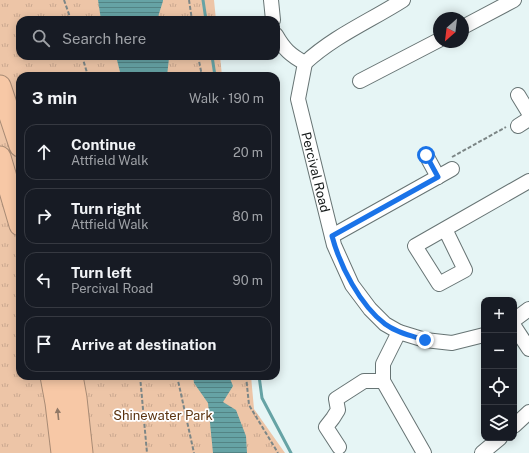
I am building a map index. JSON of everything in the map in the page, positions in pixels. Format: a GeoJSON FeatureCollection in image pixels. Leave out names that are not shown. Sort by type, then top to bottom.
{"type":"FeatureCollection","features":[{"type":"Feature","properties":{"kind":"highway"},"geometry":{"type":"LineString","coordinates":[[0,86],[16,134]]}},
{"type":"Feature","properties":{"kind":"highway"},"geometry":{"type":"LineString","coordinates":[[0,157],[16,211]]}},
{"type":"Feature","properties":{"kind":"highway"},"geometry":{"type":"LineString","coordinates":[[52,380],[62,453]]}},
{"type":"Feature","properties":{"kind":"highway"},"geometry":{"type":"LineString","coordinates":[[73,380],[82,453]]}},
{"type":"Feature","properties":{"kind":"street"},"geometry":{"type":"LineString","coordinates":[[271,0],[273,16]]}},
{"type":"Feature","properties":{"kind":"street"},"geometry":{"type":"LineString","coordinates":[[280,41],[292,56],[305,63],[316,52],[343,34],[403,0]]}},
{"type":"Feature","properties":{"kind":"street"},"geometry":{"type":"LineString","coordinates":[[469,24],[514,0]]}},
{"type":"Feature","properties":{"kind":"street"},"geometry":{"type":"LineString","coordinates":[[360,81],[433,43]]}},
{"type":"Feature","properties":{"kind":"street","name":"Percival Road"},"geometry":{"type":"LineString","coordinates":[[305,63],[298,98],[334,245],[352,285],[370,309],[385,324],[399,332],[425,340],[452,343],[481,336]]}},
{"type":"Feature","properties":{"kind":"street"},"geometry":{"type":"LineString","coordinates":[[518,95],[529,113]]}},
{"type":"Feature","properties":{"kind":"street"},"geometry":{"type":"LineString","coordinates":[[426,155],[438,177]]}},
{"type":"Feature","properties":{"kind":"street"},"geometry":{"type":"LineString","coordinates":[[332,236],[452,169]]}},
{"type":"Feature","properties":{"kind":"street"},"geometry":{"type":"LineString","coordinates":[[445,229],[529,181]]}},
{"type":"Feature","properties":{"kind":"street"},"geometry":{"type":"LineString","coordinates":[[517,318],[529,309]]}},
{"type":"Feature","properties":{"kind":"street"},"geometry":{"type":"LineString","coordinates":[[517,331],[529,349]]}},
{"type":"Feature","properties":{"kind":"street"},"geometry":{"type":"LineString","coordinates":[[399,332],[383,364],[384,381],[424,453]]}},
{"type":"Feature","properties":{"kind":"street"},"geometry":{"type":"LineString","coordinates":[[339,447],[326,427],[338,410],[336,399],[364,381],[384,381]]}},
{"type":"Feature","properties":{"kind":"street"},"geometry":{"type":"LineString","coordinates":[[517,423],[529,412]]}},
{"type":"Feature","properties":{"kind":"street"},"geometry":{"type":"LineString","coordinates":[[482,453],[496,441]]}},
{"type":"Feature","properties":{"kind":"path"},"geometry":{"type":"LineString","coordinates":[[64,0],[70,16]]}},
{"type":"Feature","properties":{"kind":"path"},"geometry":{"type":"LineString","coordinates":[[189,0],[191,16]]}},
{"type":"Feature","properties":{"kind":"path"},"geometry":{"type":"LineString","coordinates":[[83,60],[87,72]]}},
{"type":"Feature","properties":{"kind":"path"},"geometry":{"type":"LineString","coordinates":[[199,60],[201,72]]}},
{"type":"Feature","properties":{"kind":"path"},"geometry":{"type":"LineString","coordinates":[[452,169],[448,159],[510,124],[524,123]]}},
{"type":"Feature","properties":{"kind":"path"},"geometry":{"type":"LineString","coordinates":[[140,380],[147,453]]}},
{"type":"Feature","properties":{"kind":"path"},"geometry":{"type":"LineString","coordinates":[[178,380],[194,453]]}},
{"type":"Feature","properties":{"kind":"path"},"geometry":{"type":"LineString","coordinates":[[246,380],[249,404],[278,453]]}},
{"type":"Feature","properties":{"kind":"green space","name":"Shinewater Park"},"geometry":{"type":"Polygon","coordinates":[[[0,0],[214,0],[216,16],[16,16],[16,60],[220,60],[222,72],[16,72],[16,380],[251,380],[254,409],[285,453],[0,453],[0,0]]]}},
{"type":"Feature","properties":{"kind":"water"},"geometry":{"type":"Polygon","coordinates":[[[98,0],[163,0],[158,16],[100,16],[98,0]]]}},
{"type":"Feature","properties":{"kind":"water"},"geometry":{"type":"Polygon","coordinates":[[[117,60],[169,60],[167,72],[120,72],[117,60]]]}},
{"type":"Feature","properties":{"kind":"water"},"geometry":{"type":"Polygon","coordinates":[[[194,380],[231,380],[233,386],[223,402],[236,410],[246,436],[247,453],[213,453],[208,403],[194,383],[194,380]]]}},
{"type":"Feature","properties":{"kind":"waterway"},"geometry":{"type":"LineString","coordinates":[[203,0],[205,16]]}},
{"type":"Feature","properties":{"kind":"waterway"},"geometry":{"type":"LineString","coordinates":[[213,60],[214,72]]}},
{"type":"Feature","properties":{"kind":"waterway"},"geometry":{"type":"LineString","coordinates":[[260,380],[262,398],[291,453]]}},
{"type":"Feature","properties":{"kind":"route"},"geometry":{"type":"LineString","coordinates":[[425,340],[399,332],[385,324],[370,309],[352,285],[334,245],[332,236],[438,177],[426,155]]}}]}
